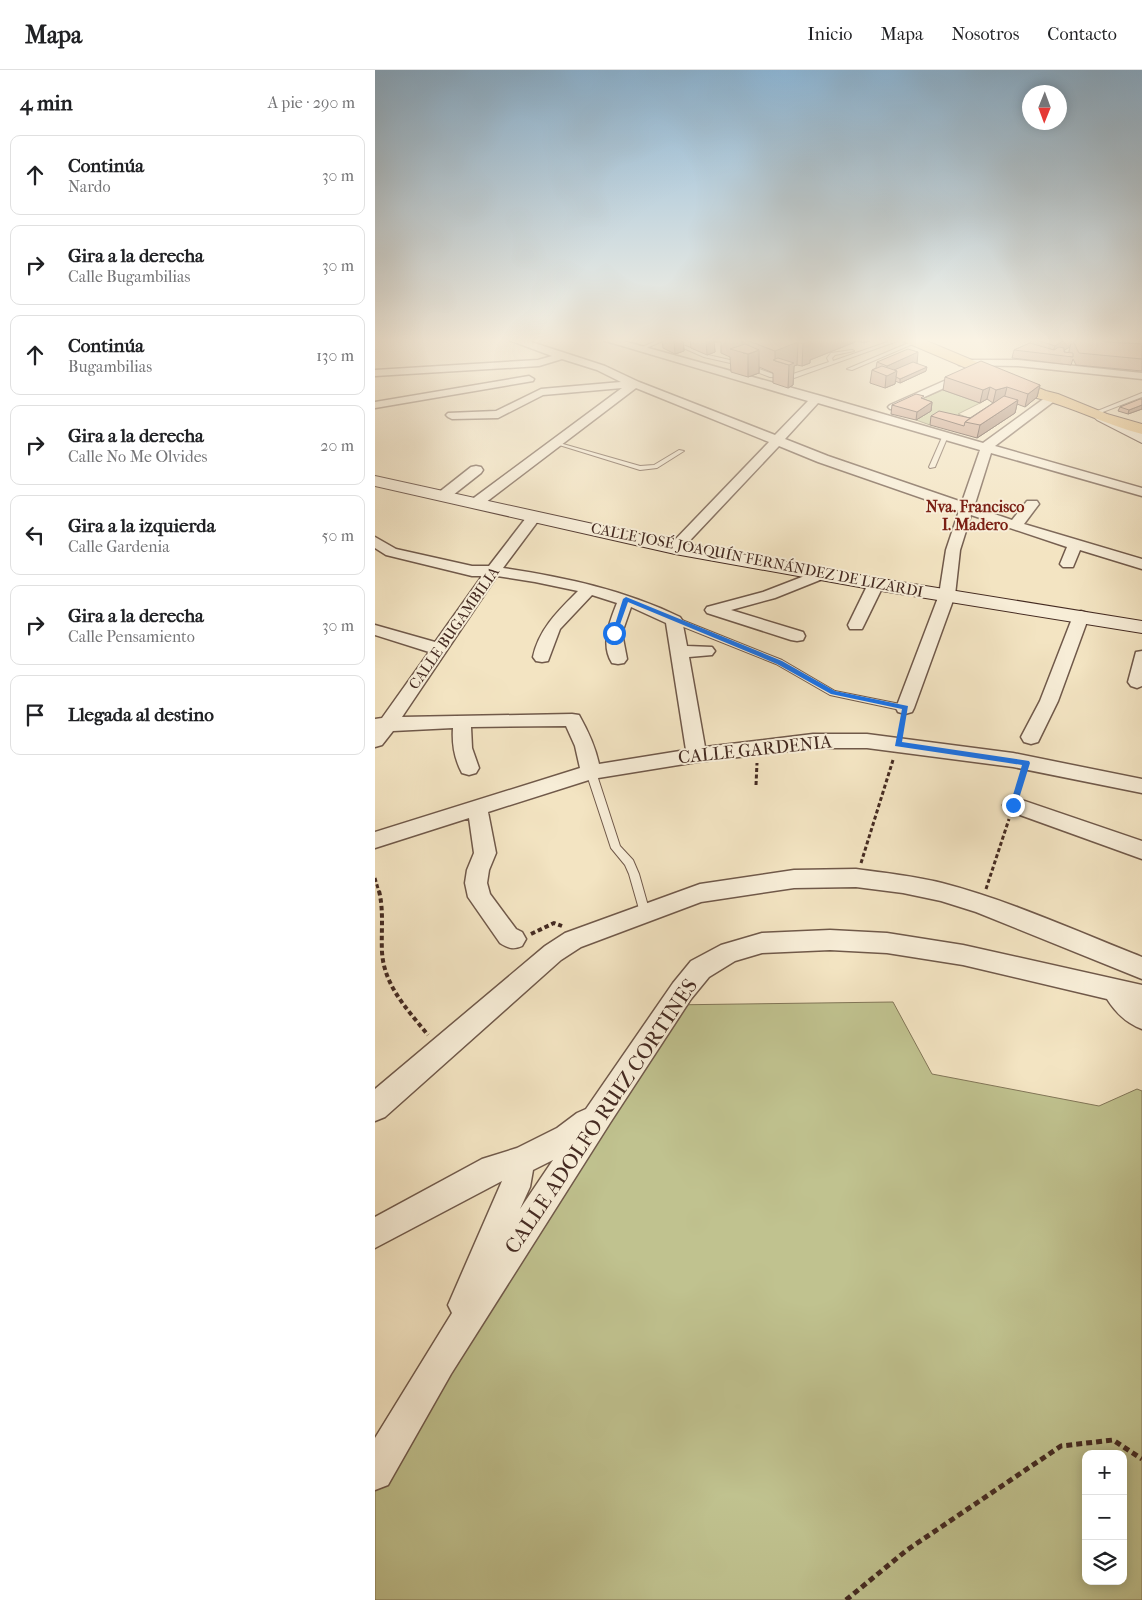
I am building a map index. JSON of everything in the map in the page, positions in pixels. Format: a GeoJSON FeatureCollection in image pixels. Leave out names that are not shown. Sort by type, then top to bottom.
{"type":"FeatureCollection","features":[{"type":"Feature","properties":{"kind":"main road"},"geometry":{"type":"LineString","coordinates":[[1085,410],[1142,429]]}},
{"type":"Feature","properties":{"kind":"street"},"geometry":{"type":"LineString","coordinates":[[452,414],[498,414],[505,410]]}},
{"type":"Feature","properties":{"kind":"street"},"geometry":{"type":"LineString","coordinates":[[476,503],[558,444],[601,410]]}},
{"type":"Feature","properties":{"kind":"street"},"geometry":{"type":"LineString","coordinates":[[699,410],[775,441],[1015,525],[1075,545],[1142,564]]}},
{"type":"Feature","properties":{"kind":"street"},"geometry":{"type":"LineString","coordinates":[[675,548],[805,410]]}},
{"type":"Feature","properties":{"kind":"street"},"geometry":{"type":"LineString","coordinates":[[860,410],[1142,492]]}},
{"type":"Feature","properties":{"kind":"street"},"geometry":{"type":"LineString","coordinates":[[876,415],[887,410]]}},
{"type":"Feature","properties":{"kind":"street"},"geometry":{"type":"LineString","coordinates":[[905,708],[947,595],[953,550],[987,446],[1035,410]]}},
{"type":"Feature","properties":{"kind":"street"},"geometry":{"type":"LineString","coordinates":[[1098,416],[1142,438]]}},
{"type":"Feature","properties":{"kind":"street"},"geometry":{"type":"LineString","coordinates":[[443,496],[476,470]]}},
{"type":"Feature","properties":{"kind":"street"},"geometry":{"type":"LineString","coordinates":[[1105,480],[1142,482]]}},
{"type":"Feature","properties":{"kind":"street","name":"CALLE JOSÉ JOAQUÍN FERNÁNDEZ DE LIZARDI"},"geometry":{"type":"LineString","coordinates":[[375,481],[675,548],[820,575],[1142,627]]}},
{"type":"Feature","properties":{"kind":"street"},"geometry":{"type":"LineString","coordinates":[[1015,525],[1033,504]]}},
{"type":"Feature","properties":{"kind":"street","name":"CALLE BUGAMBILIA"},"geometry":{"type":"LineString","coordinates":[[375,740],[382,725],[534,517]]}},
{"type":"Feature","properties":{"kind":"street"},"geometry":{"type":"LineString","coordinates":[[1028,546],[1037,532]]}},
{"type":"Feature","properties":{"kind":"street"},"geometry":{"type":"LineString","coordinates":[[375,541],[391,552],[472,571],[493,571],[535,577],[589,589],[626,599],[674,620],[697,754]]}},
{"type":"Feature","properties":{"kind":"street"},"geometry":{"type":"LineString","coordinates":[[1068,564],[1075,545]]}},
{"type":"Feature","properties":{"kind":"street"},"geometry":{"type":"LineString","coordinates":[[797,636],[713,610],[769,595],[820,575]]}},
{"type":"Feature","properties":{"kind":"street"},"geometry":{"type":"LineString","coordinates":[[856,624],[875,584]]}},
{"type":"Feature","properties":{"kind":"street"},"geometry":{"type":"LineString","coordinates":[[542,657],[545,639],[551,629],[589,589]]}},
{"type":"Feature","properties":{"kind":"street"},"geometry":{"type":"LineString","coordinates":[[618,659],[614,633],[626,599]]}},
{"type":"Feature","properties":{"kind":"street"},"geometry":{"type":"LineString","coordinates":[[1031,737],[1049,701],[1081,616]]}},
{"type":"Feature","properties":{"kind":"street"},"geometry":{"type":"LineString","coordinates":[[375,630],[439,649]]}},
{"type":"Feature","properties":{"kind":"street"},"geometry":{"type":"LineString","coordinates":[[681,652],[706,651]]}},
{"type":"Feature","properties":{"kind":"street"},"geometry":{"type":"LineString","coordinates":[[1137,682],[1142,656]]}},
{"type":"Feature","properties":{"kind":"street"},"geometry":{"type":"LineString","coordinates":[[382,725],[462,721],[572,720],[585,746],[591,772]]}},
{"type":"Feature","properties":{"kind":"street"},"geometry":{"type":"LineString","coordinates":[[462,721],[462,748],[469,768]]}},
{"type":"Feature","properties":{"kind":"street","name":"CALLE GARDENIA"},"geometry":{"type":"LineString","coordinates":[[375,840],[591,772],[697,754],[813,741],[867,741],[898,744],[1026,763],[1142,786]]}},
{"type":"Feature","properties":{"kind":"street"},"geometry":{"type":"LineString","coordinates":[[1013,805],[1142,850]]}},
{"type":"Feature","properties":{"kind":"street"},"geometry":{"type":"LineString","coordinates":[[477,807],[485,853],[478,870],[476,883],[479,897],[508,936],[515,939]]}},
{"type":"Feature","properties":{"kind":"street"},"geometry":{"type":"LineString","coordinates":[[375,1107],[553,953],[573,940],[700,893],[794,880],[856,878],[931,890],[981,904],[1142,968]]}},
{"type":"Feature","properties":{"kind":"street","name":"CALLE ADOLFO RUIZ CORTINES"},"geometry":{"type":"LineString","coordinates":[[375,1472],[439,1362],[600,1113],[682,991],[700,969],[729,952],[762,943],[830,940],[887,943],[963,955],[1142,996]]}},
{"type":"Feature","properties":{"kind":"street"},"geometry":{"type":"LineString","coordinates":[[1115,990],[1123,1004],[1142,1017]]}},
{"type":"Feature","properties":{"kind":"street"},"geometry":{"type":"LineString","coordinates":[[375,1233],[492,1169],[521,1161],[567,1138],[600,1113]]}},
{"type":"Feature","properties":{"kind":"street"},"geometry":{"type":"LineString","coordinates":[[439,1362],[515,1187],[521,1161]]}},
{"type":"Feature","properties":{"kind":"lane"},"geometry":{"type":"LineString","coordinates":[[1098,416],[1110,410]]}},
{"type":"Feature","properties":{"kind":"lane"},"geometry":{"type":"LineString","coordinates":[[933,467],[945,436]]}},
{"type":"Feature","properties":{"kind":"lane"},"geometry":{"type":"LineString","coordinates":[[558,444],[640,468],[655,467],[681,451]]}},
{"type":"Feature","properties":{"kind":"lane"},"geometry":{"type":"LineString","coordinates":[[674,620],[779,662],[833,693],[905,708]]}},
{"type":"Feature","properties":{"kind":"lane"},"geometry":{"type":"LineString","coordinates":[[591,772],[616,848],[629,863],[645,913]]}},
{"type":"Feature","properties":{"kind":"path"},"geometry":{"type":"LineString","coordinates":[[856,878],[898,744]]}},
{"type":"Feature","properties":{"kind":"path"},"geometry":{"type":"LineString","coordinates":[[755,785],[758,748]]}},
{"type":"Feature","properties":{"kind":"path"},"geometry":{"type":"LineString","coordinates":[[981,904],[1026,763]]}},
{"type":"Feature","properties":{"kind":"path"},"geometry":{"type":"LineString","coordinates":[[375,878],[381,898],[383,914],[381,941],[386,974],[395,992],[440,1051]]}},
{"type":"Feature","properties":{"kind":"path"},"geometry":{"type":"LineString","coordinates":[[515,939],[524,938],[553,923],[561,925],[573,940]]}},
{"type":"Feature","properties":{"kind":"path"},"geometry":{"type":"LineString","coordinates":[[845,1600],[907,1550],[1061,1446],[1113,1440],[1142,1460]]}},
{"type":"Feature","properties":{"kind":"green space"},"geometry":{"type":"Polygon","coordinates":[[[965,410],[958,414],[980,422],[938,420],[930,425],[916,420],[930,411],[965,410]]]}},
{"type":"Feature","properties":{"kind":"green space"},"geometry":{"type":"Polygon","coordinates":[[[893,1002],[932,1074],[1099,1106],[1137,1089],[1142,1091],[1142,1600],[375,1600],[375,1472],[666,1005],[893,1002]]]}},
{"type":"Feature","properties":{"kind":"building"},"geometry":{"type":"Polygon","coordinates":[[[982,410],[1002,410],[980,425],[965,422],[982,410]]]}},
{"type":"Feature","properties":{"kind":"building"},"geometry":{"type":"Polygon","coordinates":[[[939,411],[970,418],[965,422],[964,426],[931,416],[939,411]]]}},
{"type":"Feature","properties":{"kind":"district","name":"Nva. Francisco I. Madero"},"geometry":{"type":"Point","coordinates":[975,515]}},
{"type":"Feature","properties":{"kind":"route"},"geometry":{"type":"LineString","coordinates":[[614,633],[626,599],[779,662],[833,693],[905,708],[898,744],[1026,763],[1013,805]]}}]}
